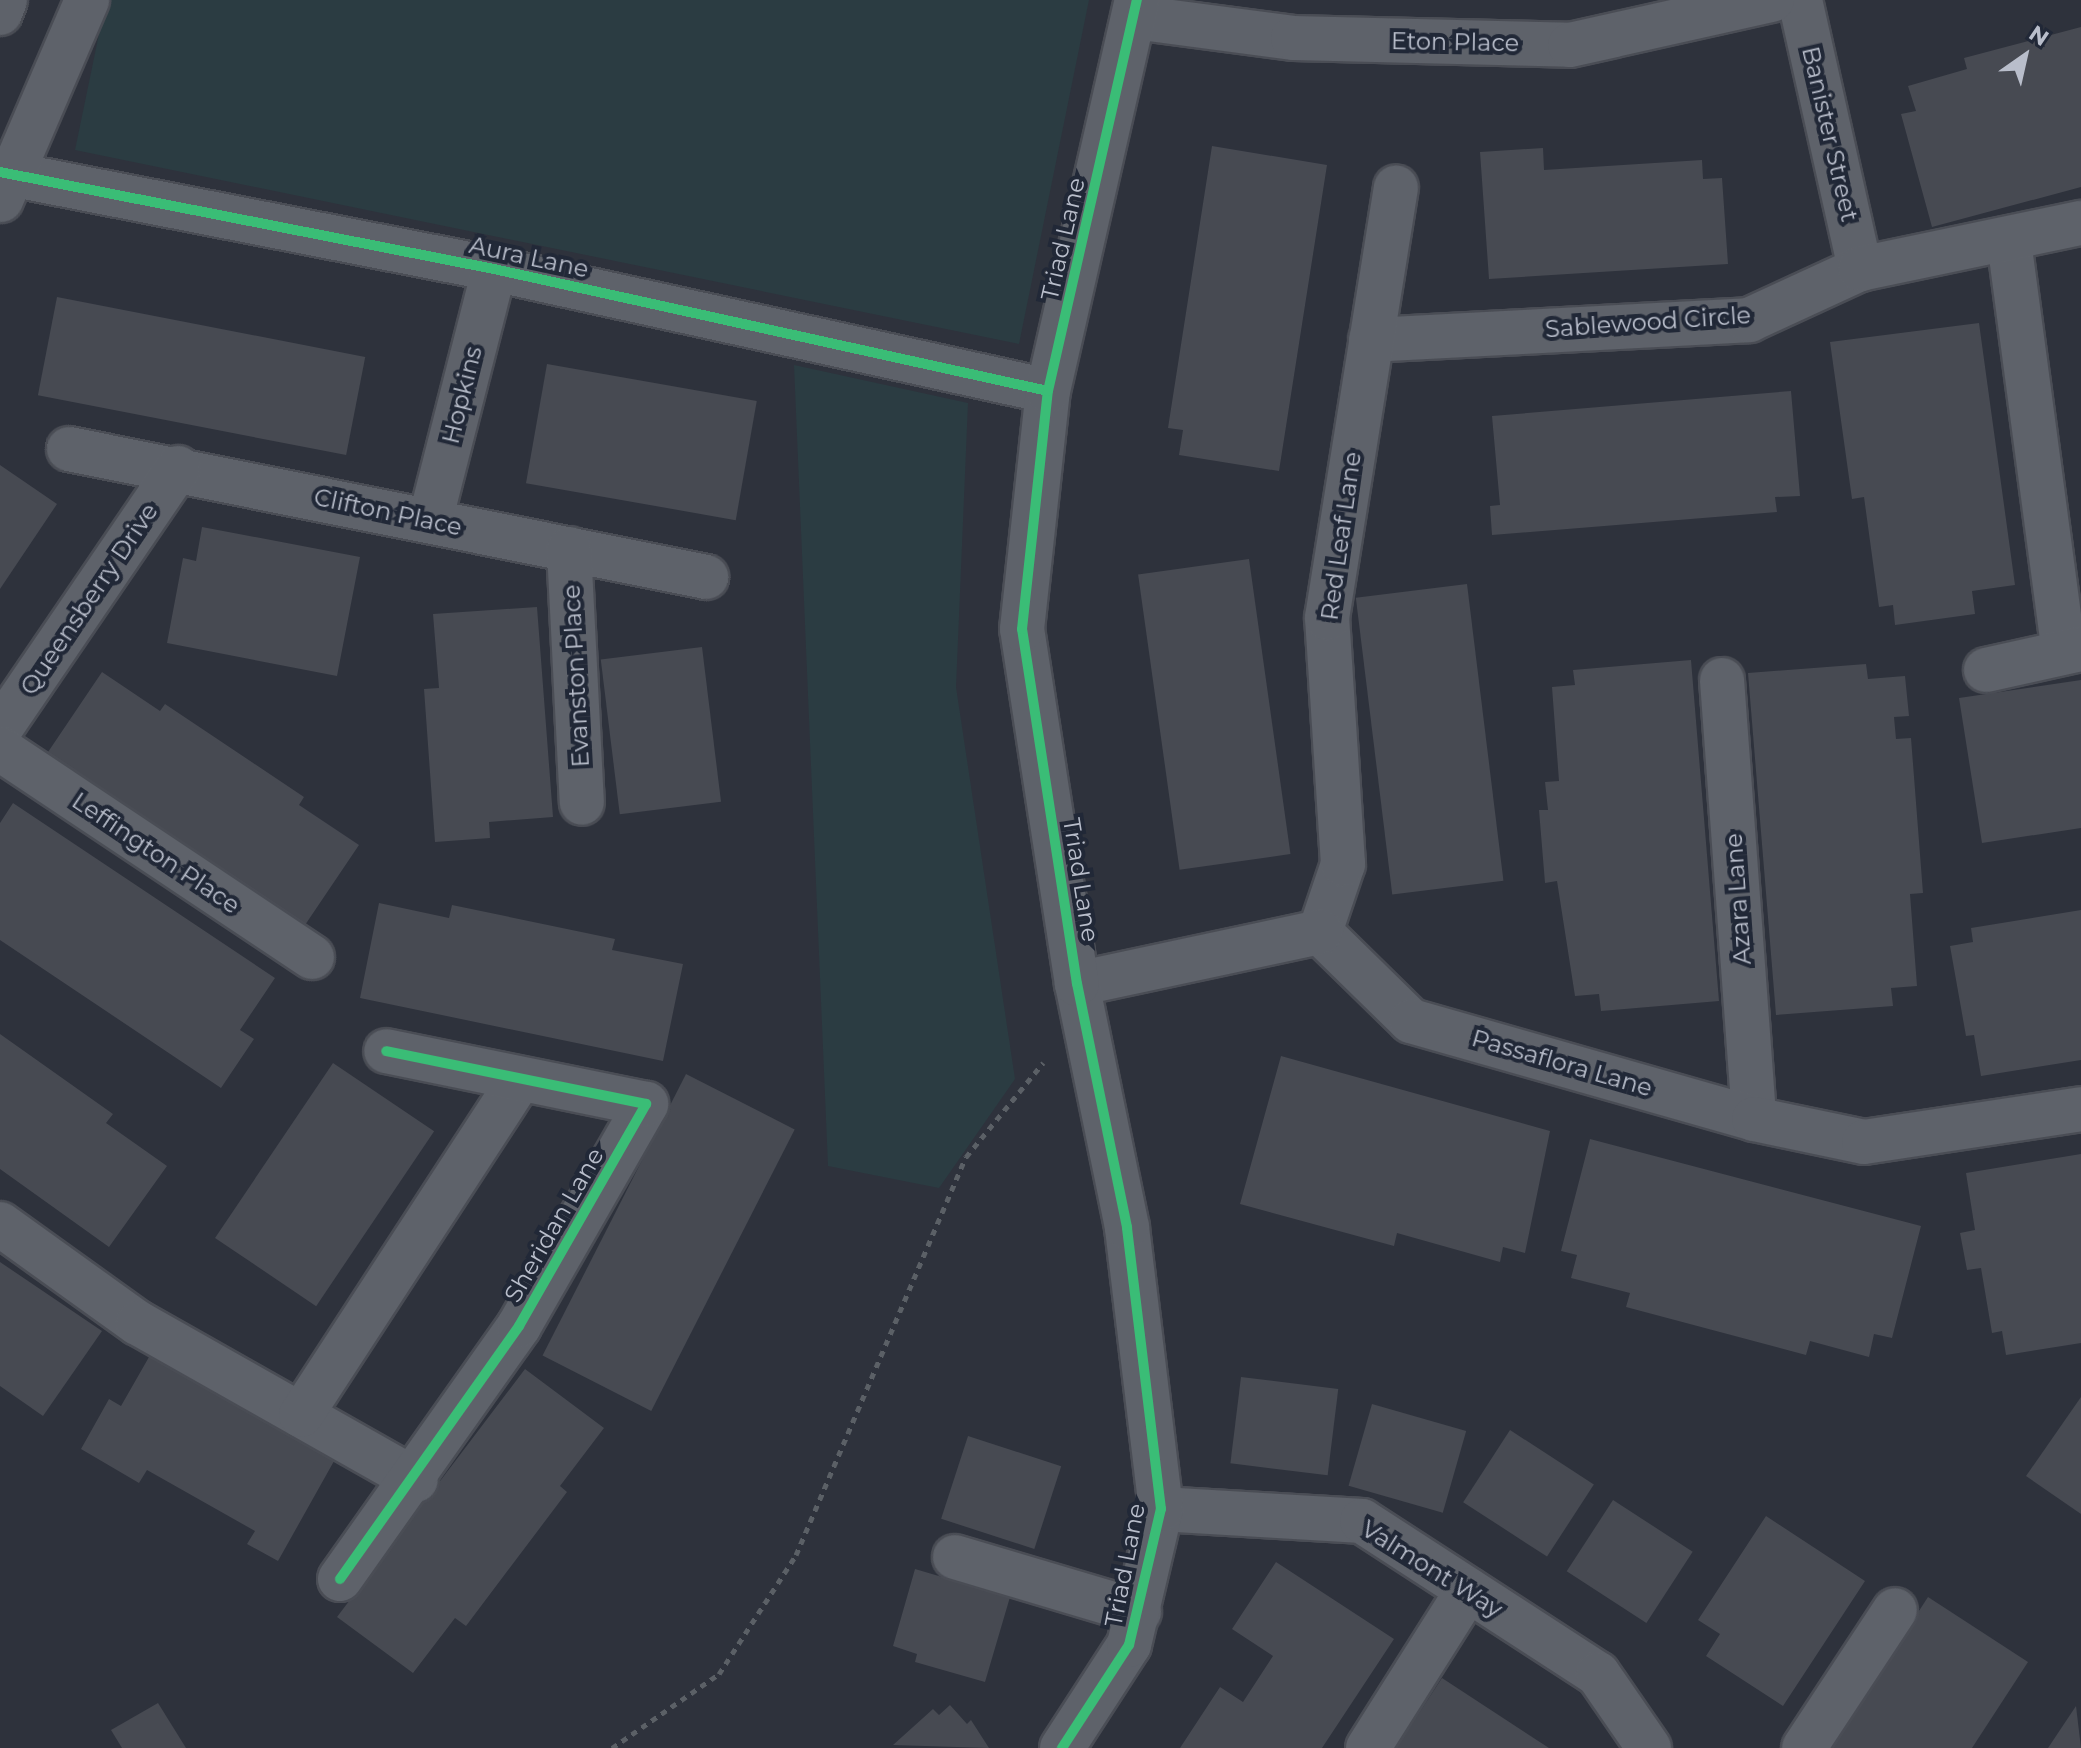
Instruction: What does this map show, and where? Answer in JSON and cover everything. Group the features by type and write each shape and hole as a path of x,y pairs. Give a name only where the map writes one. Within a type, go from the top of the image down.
{"street":[{"path":"0,13 5,0"},
{"path":"5,183 87,0"},
{"name":"Eton Place","path":"1135,9 1293,38 1570,45 1772,0"},
{"name":"Banister Street","path":"1800,0 1860,269"},
{"name":"Triad Lane","path":"1062,1748 1129,1645 1161,1509 1127,1227 1081,998 1022,629 1048,391 1135,9"},
{"name":"Aura Lane","path":"5,183 494,269 1048,391"},
{"name":"Red Leaf Lane","path":"1320,932 1343,864 1327,618 1396,187"},
{"name":"Sablewood Circle","path":"1371,340 1749,320 1860,269 2009,241 2081,223"},
{"path":"1986,670 2072,650 2009,241"},
{"name":"Hopkins","path":"430,521 494,269"},
{"name":"Clifton Place","path":"69,449 178,468 706,577"},
{"name":"Queensberry Drive","path":"0,729 178,468"},
{"name":"Evanston Place","path":"569,549 582,803"},
{"name":"Azara Lane","path":"1722,680 1754,1119"},
{"name":"Leffington Place","path":"0,749 312,957"},
{"path":"1081,998 1320,932"},
{"name":"Passaflora Lane","path":"1320,932 1411,1021 1754,1119 1864,1142 2081,1109"},
{"name":"Sheridan Lane","path":"340,1579 416,1480 519,1326 646,1104 386,1051"},
{"path":"301,1415 520,1079"},
{"path":"0,1224 138,1323 416,1480"},
{"name":"Valmont Way","path":"1161,1509 1362,1521 1598,1674 1649,1748"},
{"path":"955,1557 1139,1612"},
{"path":"1368,1748 1468,1590"},
{"path":"1804,1748 1895,1610"}],"path":[{"path":"612,1748 719,1674 796,1555 966,1157 1081,998"}],"shaded area":[{"path":"106,0 1089,0 1019,344 75,150"},
{"path":"794,365 968,403 956,687 1015,1079 939,1188 828,1166"}],"building":[{"path":"2081,27 2081,187 1932,227 1901,114 1916,111 1908,86 1967,69 1964,58"},
{"path":"1212,146 1327,165 1279,471 1179,455 1183,430 1168,428"},
{"path":"1543,148 1544,170 1702,160 1703,179 1722,178 1728,264 1489,279 1480,152"},
{"path":"57,297 365,357 346,455 38,395"},
{"path":"1979,323 2015,585 1972,591 1975,614 1895,625 1893,605 1879,607 1864,497 1852,499 1830,342"},
{"path":"547,364 757,401 736,520 526,483"},
{"path":"1791,391 1800,496 1775,497 1777,512 1492,535 1490,506 1500,505 1492,416"},
{"path":"0,465 57,504 0,589"},
{"path":"202,527 360,557 337,676 167,643 183,558 196,561"},
{"path":"1249,559 1290,854 1180,870 1138,575"},
{"path":"1467,584 1503,881 1392,894 1356,598"},
{"path":"537,607 553,817 489,822 490,838 435,842 424,689 439,688 433,614"},
{"path":"702,647 721,802 620,814 601,659"},
{"path":"1691,660 1719,1001 1601,1011 1599,994 1575,996 1557,881 1545,883 1539,810 1548,810 1545,782 1559,781 1552,687 1575,685 1573,670"},
{"path":"1866,664 1868,679 1905,676 1909,716 1894,717 1896,739 1911,738 1923,893 1910,894 1917,986 1891,988 1893,1006 1776,1015 1748,673"},
{"path":"102,672 160,711 165,704 304,797 299,805 359,845 303,928 46,755"},
{"path":"2081,680 2081,828 1982,843 1959,698"},
{"path":"13,803 275,978 240,1030 254,1039 221,1088 0,940 0,823"},
{"path":"379,903 449,918 452,905 615,939 612,950 683,964 663,1061 360,998"},
{"path":"2081,910 2081,1060 1981,1076 1974,1035 1966,1036 1950,946 1973,942 1971,928"},
{"path":"0,1034 113,1114 106,1123 167,1166 109,1247 0,1169"},
{"path":"1281,1056 1550,1131 1525,1253 1503,1247 1500,1262 1397,1233 1394,1246 1240,1204"},
{"path":"333,1063 434,1131 316,1306 215,1238"},
{"path":"686,1074 795,1129 651,1411 543,1356"},
{"path":"1590,1139 1921,1226 1892,1338 1874,1334 1869,1357 1810,1341 1806,1355 1626,1307 1630,1293 1571,1278 1577,1255 1561,1251"},
{"path":"2081,1154 2081,1343 2006,1355 2002,1331 1992,1333 1981,1268 1967,1270 1960,1233 1975,1230 1966,1173"},
{"path":"0,1262 102,1331 43,1416 0,1386"},
{"path":"153,1350 338,1454 278,1561 247,1544 255,1531 147,1470 139,1483 81,1449 109,1399 121,1406"},
{"path":"525,1369 604,1428 560,1486 567,1492 466,1626 455,1618 413,1673 337,1617"},
{"path":"1241,1377 1338,1389 1328,1475 1230,1463"},
{"path":"2081,1397 2081,1514 2026,1476"},
{"path":"1372,1404 1466,1431 1443,1513 1349,1486"},
{"path":"1510,1430 1594,1484 1547,1557 1463,1502"},
{"path":"968,1436 1061,1466 1034,1549 941,1519"},
{"path":"1613,1500 1693,1552 1646,1623 1567,1571"},
{"path":"1766,1516 1865,1581 1783,1706 1706,1656 1720,1634 1698,1620"},
{"path":"1276,1562 1394,1639 1322,1748 1180,1748 1220,1687 1243,1702 1273,1656 1232,1629"},
{"path":"915,1569 1010,1597 985,1682 915,1662 917,1654 893,1646"},
{"path":"1928,1597 2028,1662 1972,1748 1830,1748"},
{"path":"1442,1678 1549,1748 1396,1748"},
{"path":"158,1703 186,1748 122,1748 111,1730"},
{"path":"950,1705 967,1724 971,1720 989,1748 893,1745 933,1709 939,1715"},
{"path":"2076,1706 2081,1748 2048,1748"}],"cycle path":[{"path":"1062,1748 1129,1645 1161,1509 1127,1227 1077,984 1022,629 1048,391 1137,0"},
{"path":"0,172 494,269 1048,391"},
{"path":"340,1579 519,1326 646,1104 386,1051"}]}
